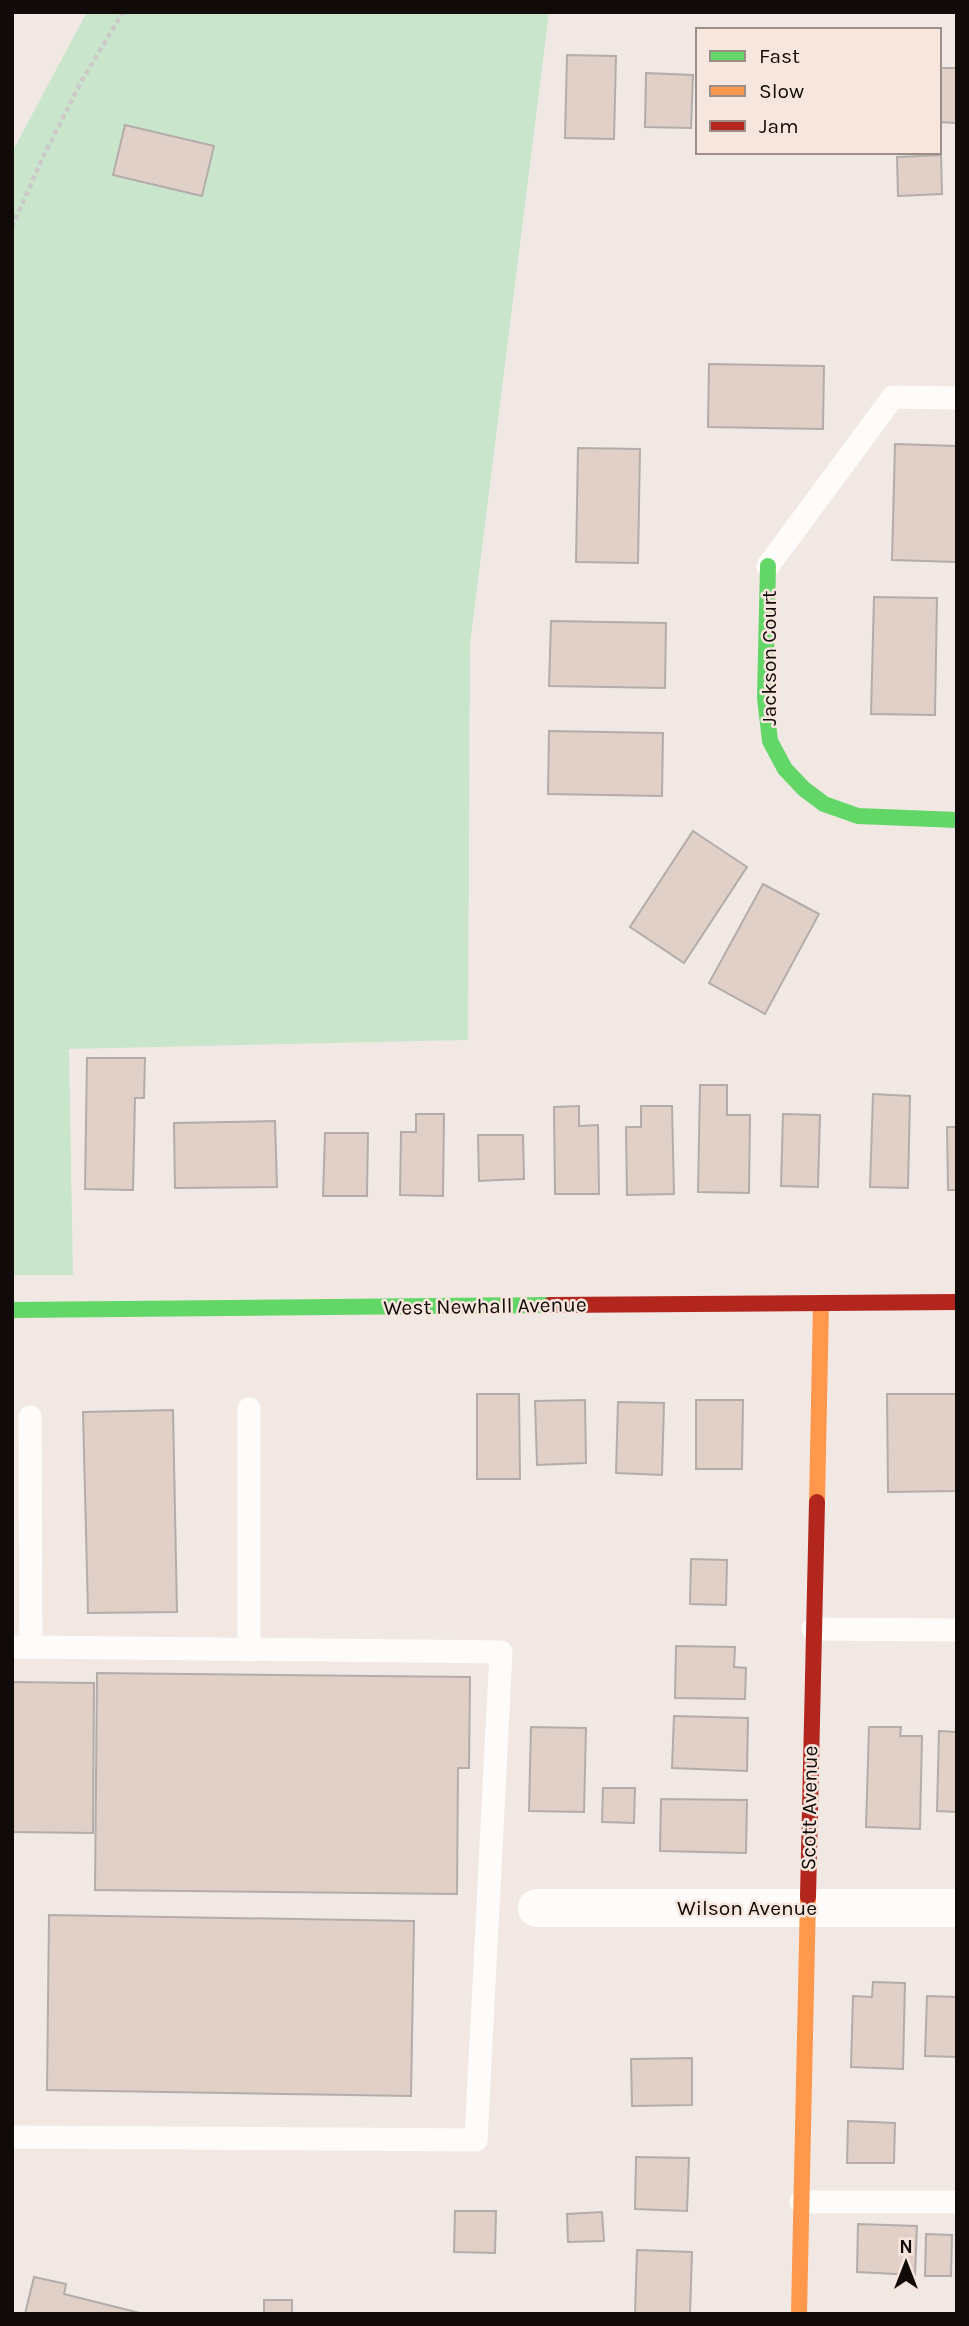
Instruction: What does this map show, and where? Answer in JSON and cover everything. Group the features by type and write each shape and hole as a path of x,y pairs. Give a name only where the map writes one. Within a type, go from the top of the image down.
{"street":[{"name":"Jackson Court","path":"768,566 765,698 770,740 785,769 804,789 824,804 858,816 957,820"},
{"name":"West Newhall Avenue","path":"12,1310 957,1302"},
{"name":"Scott Avenue","path":"799,2314 821,1303"},
{"name":"Wilson Avenue","path":"537,1908 957,1908"}],"lane":[{"path":"768,566 893,397 957,398"},
{"path":"249,1409 249,1650"},
{"path":"12,2137 476,2140 501,1652 21,1647 30,1418"},
{"path":"813,1629 957,1630"},
{"path":"801,2202 957,2202"}],"path":[{"path":"12,227 42,159 81,82 123,12"}],"green space":[{"path":"87,12 549,12 470,644 468,1040 69,1049 73,1275 12,1275 12,152"}],"building":[{"path":"567,55 616,56 614,139 565,138"},
{"path":"941,68 957,68 957,123 941,122"},
{"path":"646,73 693,75 691,128 645,127"},
{"path":"125,125 214,146 202,196 113,175"},
{"path":"941,155 942,194 898,196 897,157"},
{"path":"709,364 824,366 823,429 708,427"},
{"path":"895,444 957,446 956,562 892,560"},
{"path":"578,448 640,449 638,563 576,562"},
{"path":"874,597 937,598 935,715 871,714"},
{"path":"551,621 666,623 665,688 549,686"},
{"path":"549,731 663,733 662,796 548,794"},
{"path":"693,831 747,867 684,963 630,927"},
{"path":"763,884 819,914 765,1014 709,983"},
{"path":"87,1058 145,1058 144,1098 135,1098 133,1190 85,1189"},
{"path":"700,1085 727,1085 727,1115 750,1115 749,1193 698,1192"},
{"path":"873,1094 910,1096 908,1188 870,1187"},
{"path":"579,1106 579,1126 598,1125 599,1194 555,1194 554,1107"},
{"path":"641,1106 672,1106 674,1194 627,1195 626,1127 641,1127"},
{"path":"416,1114 444,1114 443,1196 400,1195 401,1132 416,1132"},
{"path":"783,1114 820,1115 818,1187 781,1186"},
{"path":"275,1121 277,1187 175,1188 174,1123"},
{"path":"947,1127 957,1127 957,1190 948,1190"},
{"path":"325,1133 368,1133 367,1196 323,1196"},
{"path":"478,1135 523,1135 524,1179 479,1181"},
{"path":"477,1394 519,1394 520,1479 477,1479"},
{"path":"887,1394 957,1394 957,1491 888,1492"},
{"path":"585,1400 586,1463 537,1465 535,1401"},
{"path":"696,1400 743,1400 742,1469 696,1469"},
{"path":"618,1402 664,1403 662,1475 616,1473"},
{"path":"173,1410 177,1612 88,1613 83,1412"},
{"path":"691,1559 727,1560 726,1605 690,1604"},
{"path":"676,1646 735,1647 734,1667 746,1668 745,1699 675,1698"},
{"path":"97,1673 470,1677 469,1768 458,1768 457,1894 95,1890"},
{"path":"12,1682 94,1683 93,1833 12,1832"},
{"path":"674,1716 748,1718 747,1771 672,1768"},
{"path":"531,1727 586,1728 584,1812 529,1811"},
{"path":"869,1727 901,1727 900,1736 922,1736 920,1829 866,1827"},
{"path":"939,1731 957,1732 957,1812 937,1811"},
{"path":"603,1788 635,1788 634,1823 602,1822"},
{"path":"661,1799 747,1800 746,1853 660,1851"},
{"path":"49,1915 414,1921 411,2096 47,2090"},
{"path":"873,1982 905,1983 903,2069 851,2067 853,1996 872,1997"},
{"path":"927,1996 957,1997 957,2057 925,2056"},
{"path":"692,2058 692,2105 632,2106 631,2059"},
{"path":"848,2121 895,2123 894,2163 847,2163"},
{"path":"636,2157 689,2158 687,2211 635,2209"},
{"path":"455,2211 496,2211 495,2253 454,2252"},
{"path":"602,2212 604,2241 568,2242 567,2214"},
{"path":"858,2224 917,2226 915,2275 857,2272"},
{"path":"926,2234 952,2235 951,2276 925,2276"},
{"path":"637,2250 692,2252 690,2314 635,2314"},
{"path":"34,2277 66,2284 64,2294 144,2314 25,2314"},
{"path":"264,2300 292,2300 292,2314 264,2314"}],"traffic: fast":[{"path":"768,566 765,698 770,741 785,769 804,789 824,804 858,816 957,820"},
{"path":"12,1310 550,1305"}],"traffic: slow":[{"path":"817,1502 821,1303"},
{"path":"799,2314 808,1897"}],"traffic: jam":[{"path":"550,1305 957,1302"},
{"path":"808,1897 817,1502"}]}
